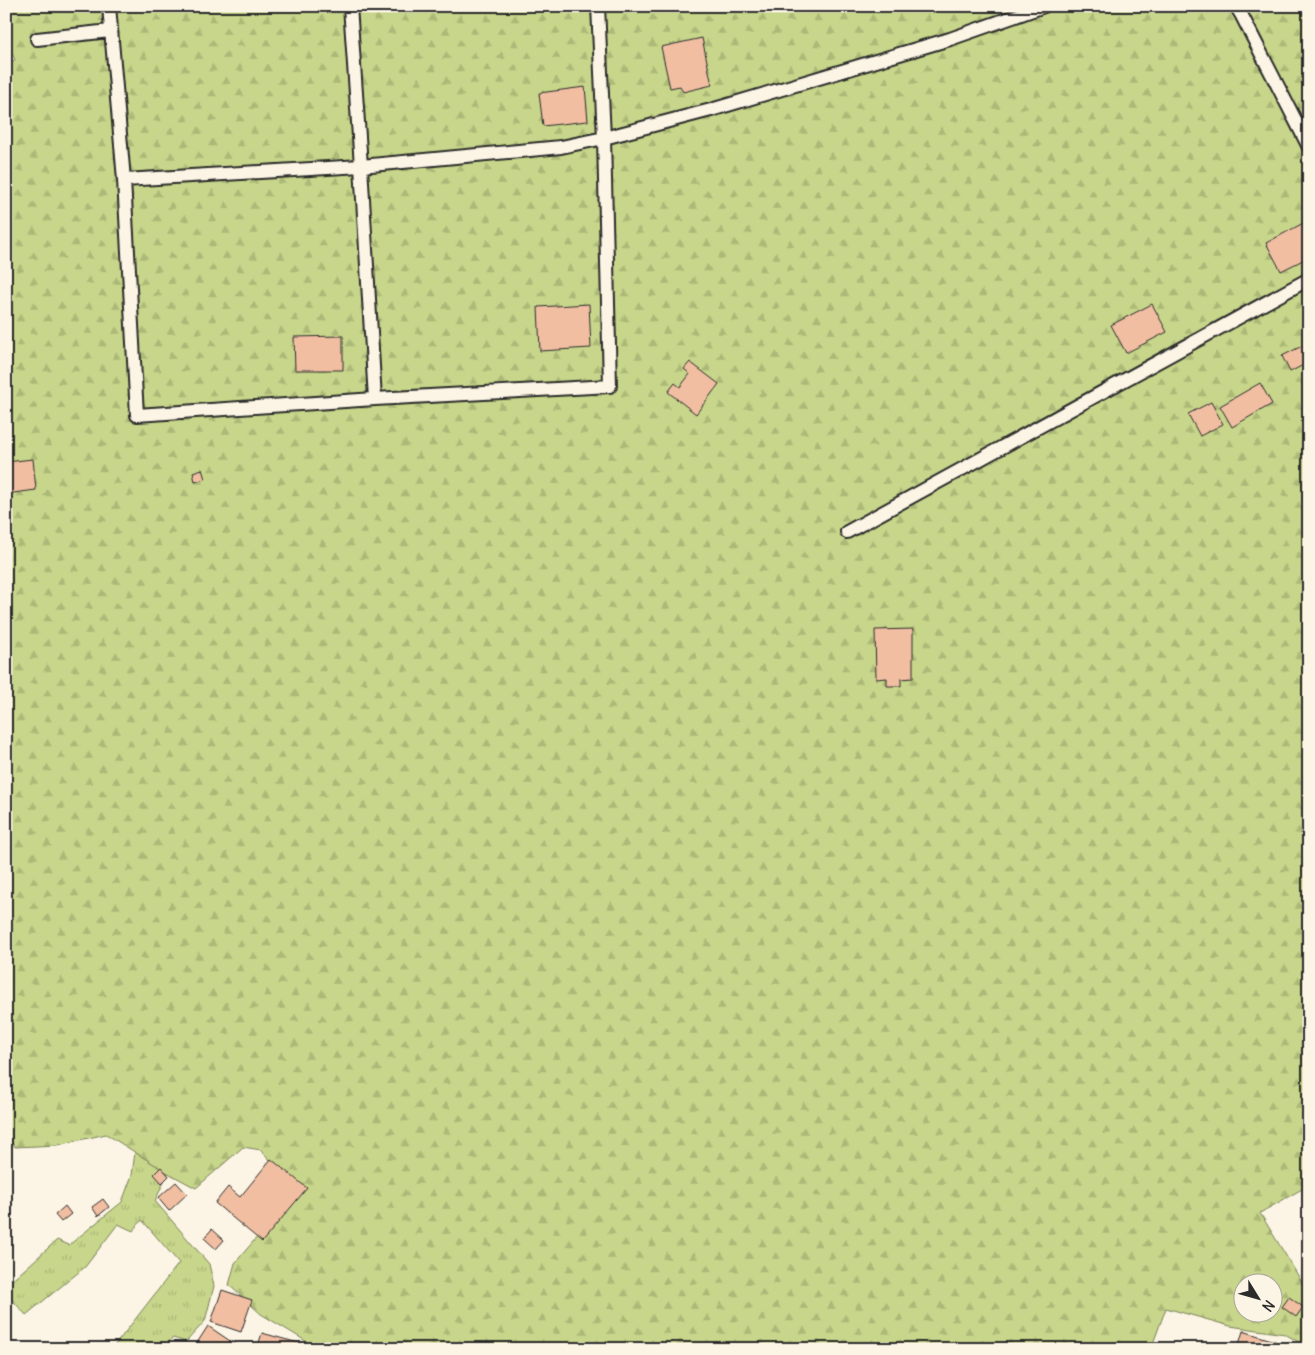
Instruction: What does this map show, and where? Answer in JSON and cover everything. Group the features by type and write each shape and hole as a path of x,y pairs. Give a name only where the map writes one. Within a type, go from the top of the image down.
{"lane":[{"path":"109,6 124,180 138,415 610,386 604,138 598,6"},
{"path":"350,6 375,399"},
{"path":"124,180 361,166 561,147 604,138 711,110 950,39 1044,6"},
{"path":"1236,6 1309,147"},
{"path":"37,39 110,31"},
{"path":"847,532 1309,279"}],"green space":[{"path":"6,6 1309,6 1309,1185 1260,1213 1302,1282 1309,1301 1309,1348 1285,1334 1230,1326 1166,1308 1151,1349 319,1349 261,1314 229,1285 235,1263 297,1190 261,1150 243,1147 196,1188 168,1173 106,1134 58,1145 15,1147 6,1135 6,64 15,60 6,39"},
{"path":"135,1152 168,1173 155,1201 209,1264 214,1286 205,1321 186,1342 173,1338 160,1349 112,1349 179,1263 142,1220 133,1231 118,1224 85,1267 26,1315 6,1293 6,1286 57,1240 69,1245 122,1202 132,1175"}],"building":[{"path":"702,38 712,85 683,92 680,86 670,88 661,47"},
{"path":"585,87 588,121 543,126 539,93"},
{"path":"1309,220 1309,257 1281,271 1266,243"},
{"path":"589,304 591,348 540,351 538,307"},
{"path":"1152,304 1167,332 1126,353 1111,325"},
{"path":"343,336 343,370 295,370 294,337"},
{"path":"1306,344 1309,349 1309,362 1290,372 1282,356"},
{"path":"690,362 719,384 696,414 668,392 675,383 680,387 690,374 684,369"},
{"path":"1260,383 1272,404 1232,427 1220,406"},
{"path":"1211,402 1223,424 1200,436 1188,414"},
{"path":"33,459 36,490 6,494 6,462"},
{"path":"202,469 205,479 195,482 193,472"},
{"path":"913,629 913,678 901,679 901,686 887,686 887,678 876,679 875,630"},
{"path":"271,1159 307,1188 262,1242 215,1203 228,1187 240,1197"},
{"path":"161,1167 169,1176 162,1183 154,1174"},
{"path":"176,1182 187,1194 169,1211 158,1198"},
{"path":"103,1199 109,1207 98,1216 92,1207"},
{"path":"65,1206 71,1214 61,1222 55,1215"},
{"path":"212,1229 224,1240 216,1249 204,1238"},
{"path":"222,1290 252,1300 241,1332 211,1322"},
{"path":"1289,1297 1303,1307 1296,1317 1282,1307"},
{"path":"208,1326 242,1349 193,1349"},
{"path":"1243,1331 1278,1342 1276,1349 1247,1349 1247,1347 1239,1344"},
{"path":"262,1333 320,1349 257,1349"}]}
